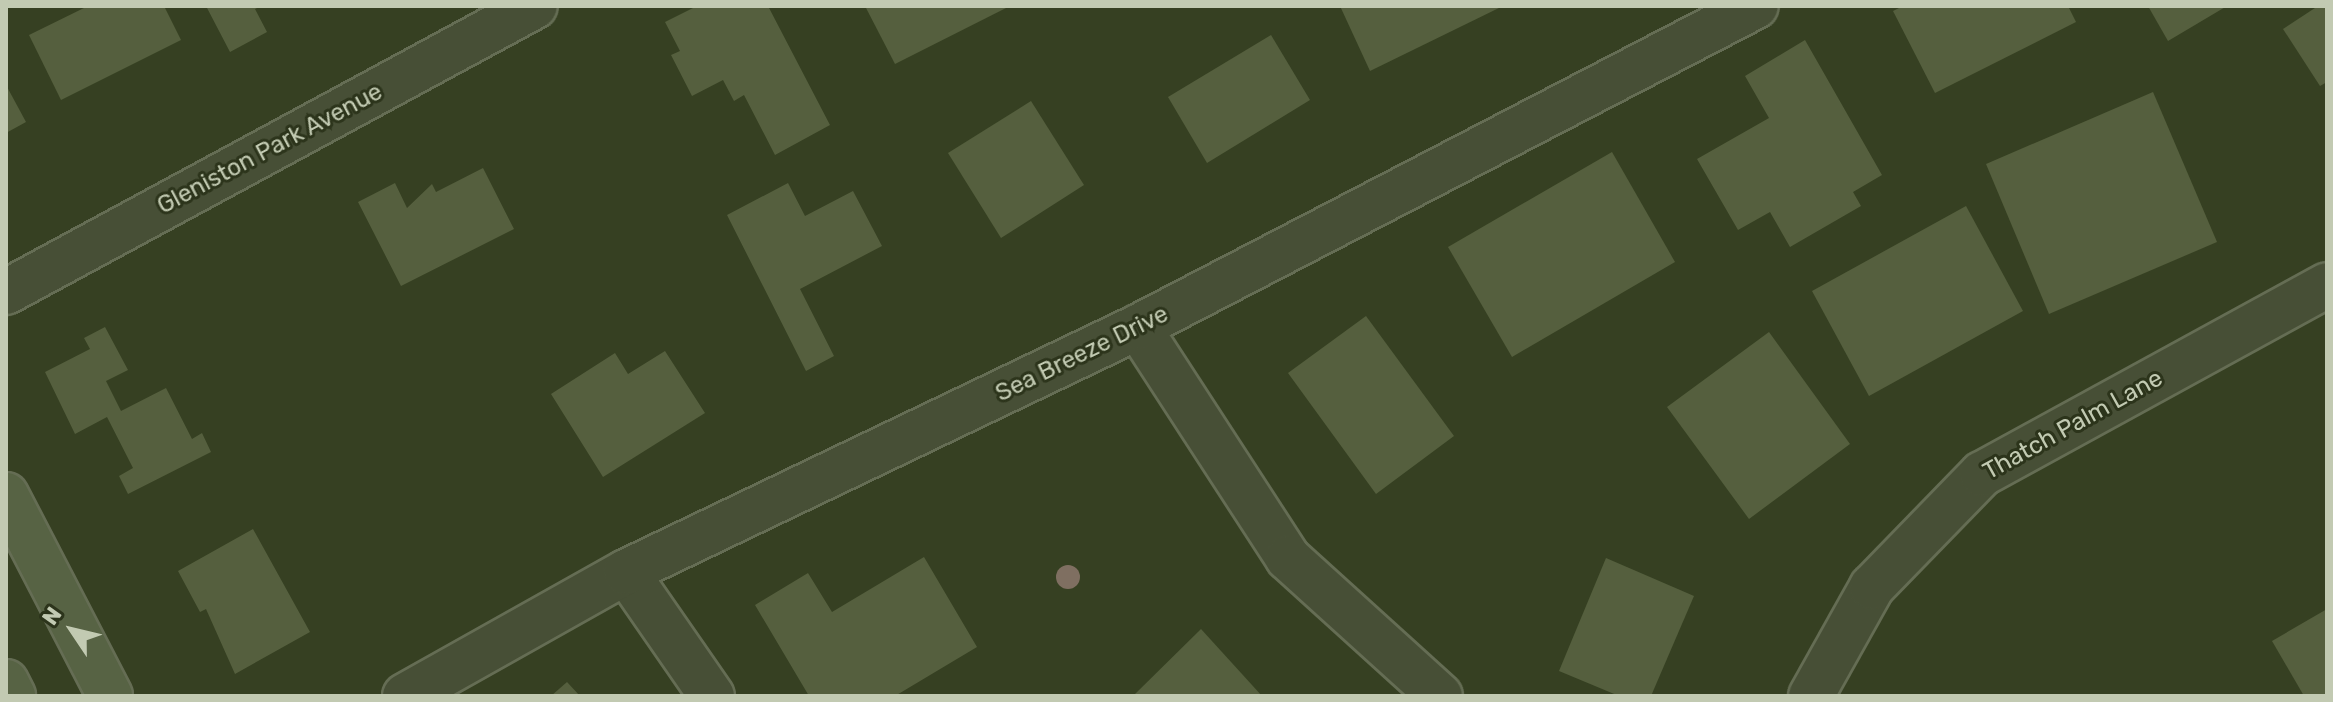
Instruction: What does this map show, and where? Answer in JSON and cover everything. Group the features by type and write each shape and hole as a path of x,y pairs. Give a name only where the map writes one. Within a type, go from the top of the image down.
{"main road":[{"path":"6,495 110,696"},
{"path":"6,682 13,696"}],"street":[{"name":"Gleniston Park Avenue","path":"6,292 535,6"},
{"name":"Sea Breeze Drive","path":"405,696 626,572 1138,327 1756,6"},
{"name":"Thatch Palm Lane","path":"1811,696 1872,587 1982,474 2327,285"},
{"path":"1138,327 1288,558 1440,696"},
{"path":"626,572 712,696"}],"building":[{"path":"88,6 164,6 181,40 61,100 29,35"},
{"path":"206,6 261,6 255,9 267,32 230,52"},
{"path":"697,6 768,6 830,125 775,155 744,95 734,101 723,80 692,96 671,55 680,51 665,22"},
{"path":"865,6 1010,6 895,64"},
{"path":"1340,6 1503,6 1370,71"},
{"path":"1903,6 2068,6 2076,22 1935,93 1893,11"},
{"path":"2148,6 2227,6 2168,41"},
{"path":"2318,6 2327,6 2327,82 2320,86 2283,29"},
{"path":"1271,35 1310,100 1207,163 1168,97"},
{"path":"1805,40 1882,175 1853,192 1861,206 1790,247 1770,212 1738,230 1697,159 1769,118 1745,76"},
{"path":"6,85 26,122 6,133"},
{"path":"2153,92 2217,242 2049,314 1986,164"},
{"path":"1031,101 1084,185 1001,238 948,153"},
{"path":"1612,152 1675,262 1512,357 1448,247"},
{"path":"483,168 514,229 401,286 358,202 395,183 407,208 432,184 436,192"},
{"path":"788,183 805,216 853,191 882,246 800,289 834,356 806,371 727,215"},
{"path":"1966,206 2023,311 1869,396 1812,291"},
{"path":"1366,316 1454,436 1376,494 1288,373"},
{"path":"105,327 128,370 106,381 121,411 166,388 192,439 202,433 211,452 128,494 119,476 133,468 107,417 75,434 45,372 90,349 84,338"},
{"path":"1769,332 1850,444 1749,519 1667,407"},
{"path":"665,351 705,413 603,477 551,394 615,353 628,374"},
{"path":"253,529 310,632 235,674 206,609 200,612 178,571"},
{"path":"924,557 977,647 895,696 809,696 755,605 808,573 832,612"},
{"path":"1606,558 1694,596 1651,696 1619,696 1559,671"},
{"path":"2327,609 2327,696 2304,696 2272,641"},
{"path":"1201,629 1262,696 1133,696"},
{"path":"567,682 580,696 551,696"}]}
